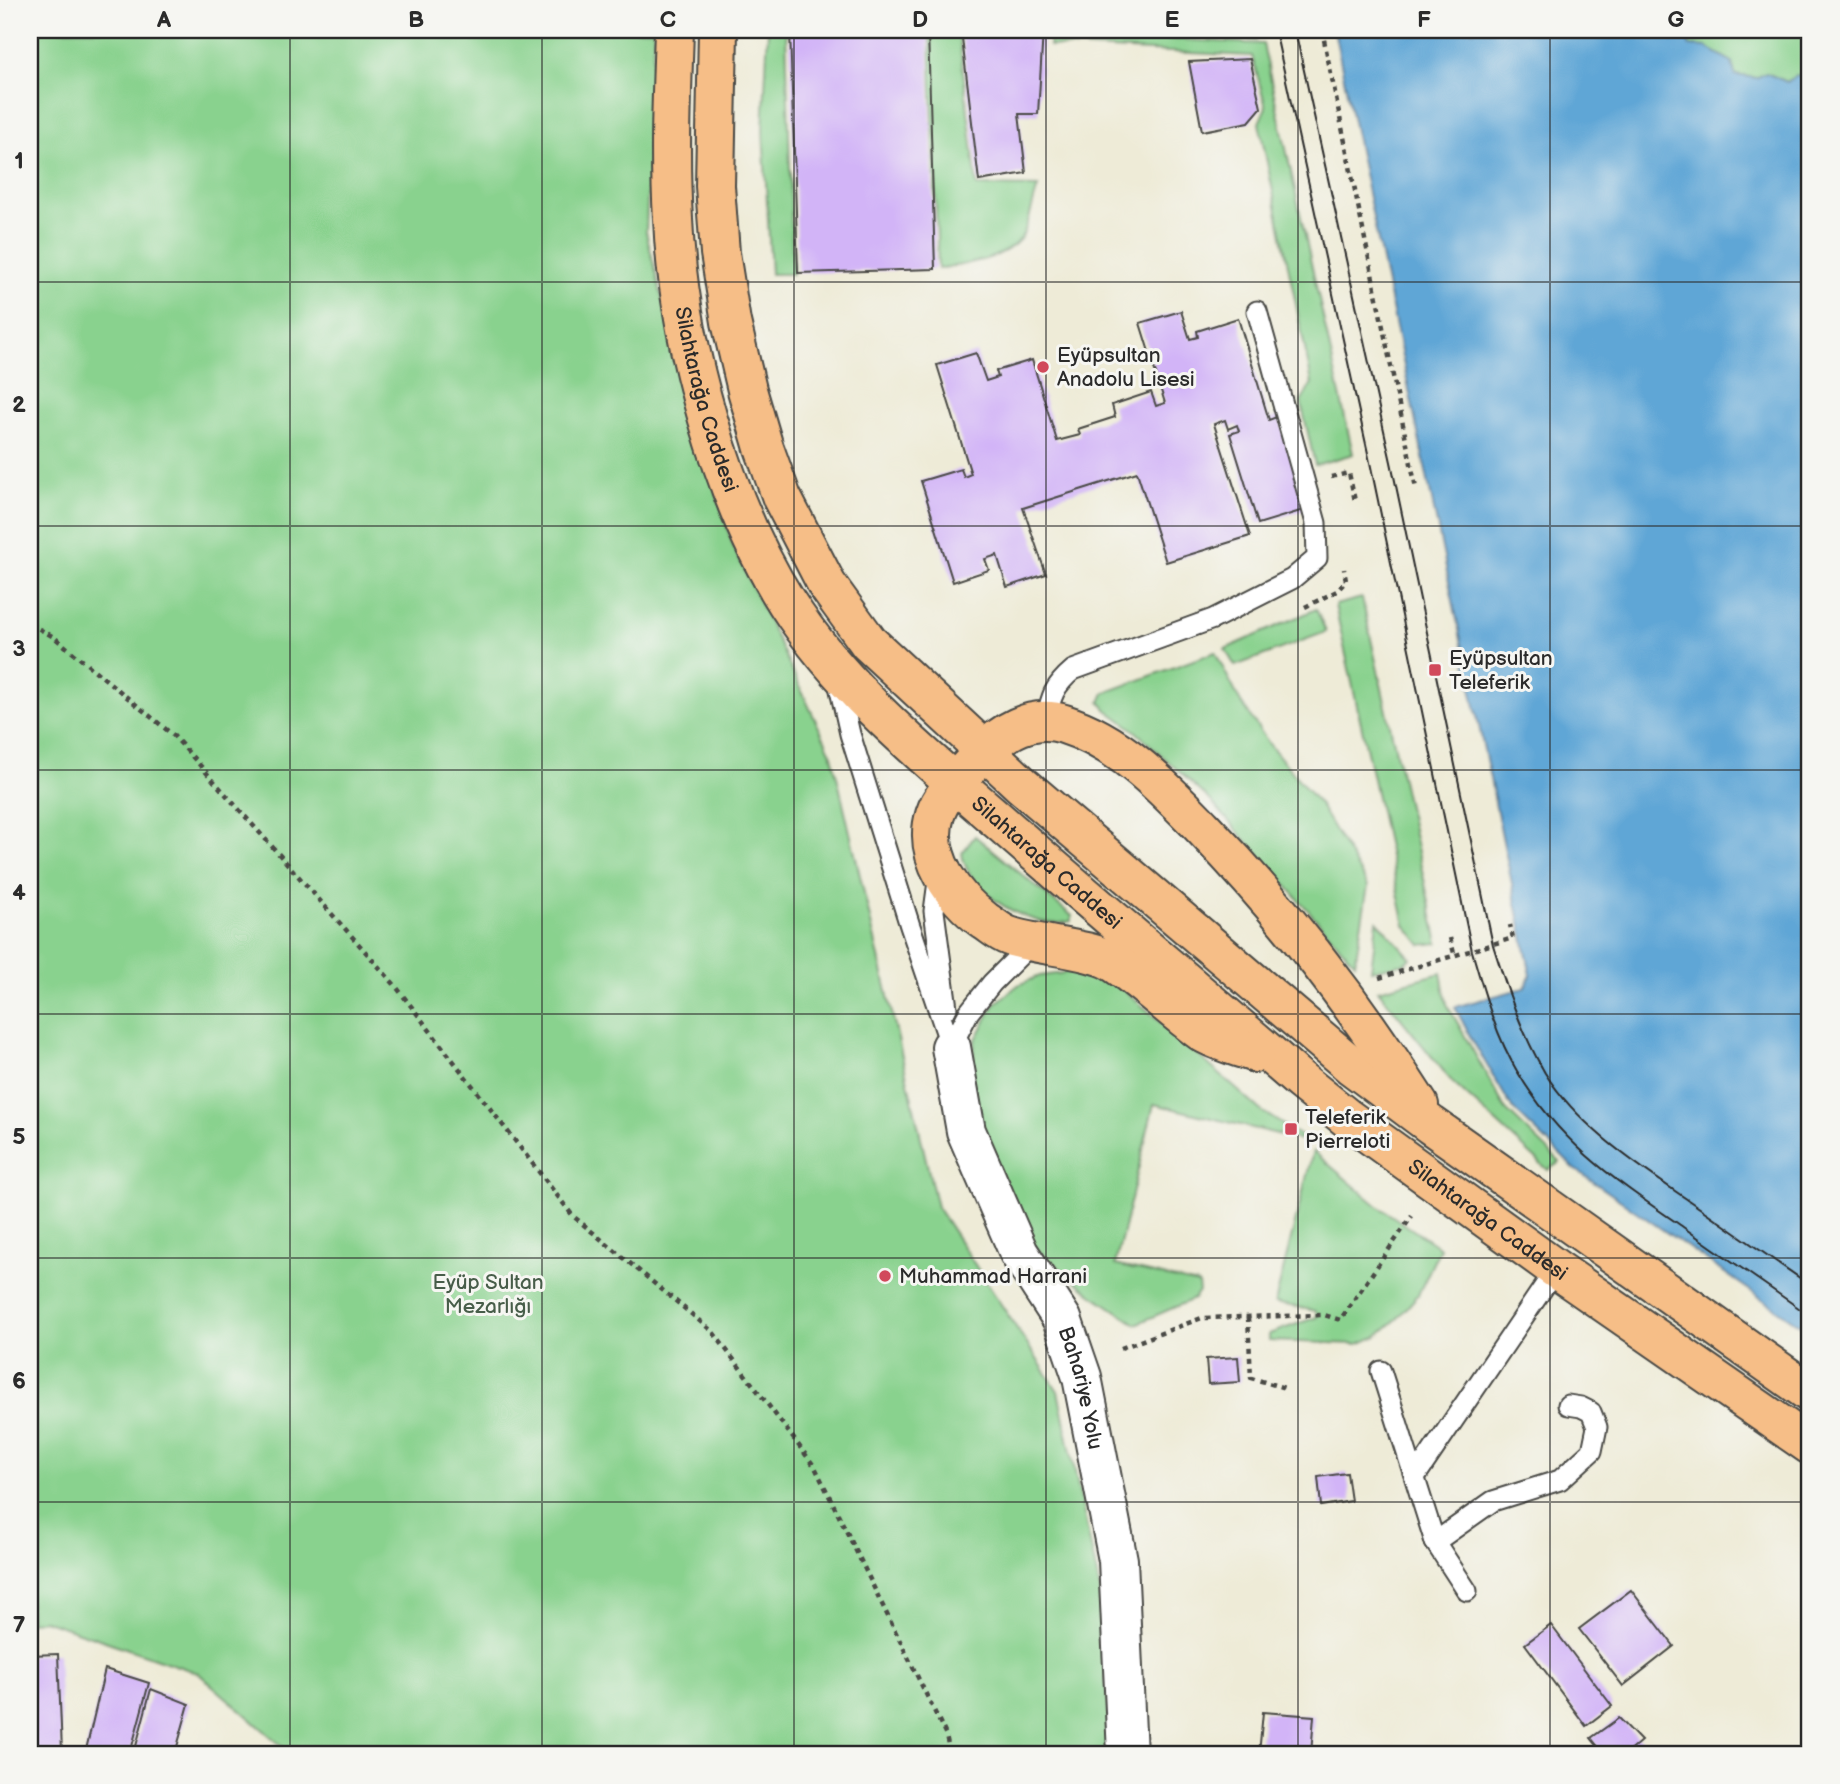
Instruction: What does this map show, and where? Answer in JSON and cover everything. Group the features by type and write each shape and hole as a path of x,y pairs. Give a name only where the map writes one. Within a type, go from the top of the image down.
{"main road":[{"name":"Silahtarağa Caddesi","path":"674,30 671,159 673,222 690,345 722,463 742,516 787,602 835,667 955,783 1276,1060 1348,1118 1556,1269 1810,1445"},
{"name":"Silahtarağa Caddesi","path":"718,30 715,186 720,253 731,322 747,390 782,498 827,585 869,643 985,750 1352,1066 1431,1125 1810,1393"},
{"path":"1276,1060 1205,1035 1111,961 1076,950 1032,943 1004,934 974,913 952,890 940,869 932,829 935,814 955,783 985,750 1010,730 1032,721 1046,720 1089,733 1147,772 1245,872 1297,932 1390,1060 1431,1125"}],"street":[{"name":"Bahariye Yolu","path":"951,1047 966,1131 1019,1253 1062,1319 1082,1377 1118,1560 1127,1754"}],"lane":[{"path":"1046,720 1052,694 1059,681 1073,670 1213,619 1292,579 1317,558 1315,523 1257,311"},
{"path":"835,667 850,734 951,1047"},
{"path":"940,869 934,911 951,1047"},
{"path":"951,1047 969,1012 992,983 1032,943"},
{"path":"1415,1477 1556,1269"},
{"path":"1381,1371 1435,1542 1467,1591"},
{"path":"1435,1542 1493,1501 1560,1480 1592,1451 1597,1427 1591,1412 1581,1406 1568,1405"}],"path":[{"path":"1322,30 1416,488"},
{"path":"1349,473 1354,501"},
{"path":"30,624 54,637 173,734 394,984 573,1216 713,1332 815,1467 946,1735 950,1754"},
{"path":"1344,995 1364,983 1513,938 1510,925"},
{"path":"1450,938 1455,957"},
{"path":"1121,1348 1202,1318 1324,1315 1340,1320 1412,1216"},
{"path":"1248,1317 1251,1378 1285,1388"}],"green space":[{"name":"Eyüp Sultan Mezarlığı","path":"30,30 654,30 646,232 684,388 733,546 832,755 937,1207 1058,1391 1101,1595 1110,1754 291,1754 198,1673 44,1620 30,1622"},
{"path":"768,30 786,30 793,274 771,274 763,130"},
{"path":"930,30 958,30 977,186 1038,187 1025,229 1020,239 1012,246 993,257 938,269"},
{"path":"1112,30 1254,30 1256,40 1239,38"},
{"path":"1681,30 1810,30 1810,79 1797,75 1787,82 1767,73 1756,78 1735,75 1732,62 1706,47 1690,46"},
{"path":"1050,33 1263,44 1353,454 1315,465 1301,402 1312,383 1259,123 1266,107 1252,56 1049,46"},
{"path":"1362,598 1438,943 1421,945 1405,925 1335,605"},
{"path":"1316,609 1326,632 1235,666 1225,649"},
{"path":"1215,652 1240,701 1269,744 1319,804 1368,886 1355,963 1210,800 1100,702 1104,693"},
{"path":"975,836 1072,916 1071,921 1039,921 1021,915 988,895 966,868 962,853"},
{"path":"1377,921 1411,958 1406,963 1371,970"},
{"path":"1072,972 1095,974 1121,987 1260,1110 1310,1142 1154,1104 1115,1265 1198,1284 1199,1292 1194,1299 1136,1324 1090,1293 1027,1241 977,1118 971,1077 975,1041 995,1004 1018,985 1040,976"},
{"path":"1441,973 1447,1004 1506,1110 1560,1162 1548,1170 1453,1083 1378,990"},
{"path":"1313,1151 1379,1207 1440,1248 1418,1295 1398,1318 1376,1337 1358,1344 1269,1341 1269,1334 1317,1317 1316,1311 1275,1303"}],"water":[{"path":"1334,30 1681,30 1690,46 1706,47 1732,62 1735,75 1756,78 1766,73 1787,82 1797,75 1810,79 1810,1332 1575,1169 1512,1108 1455,1007 1524,988 1531,975"}],"building":[{"path":"790,30 928,30 935,269 798,273"},
{"path":"961,30 1043,30 1038,114 1019,114 1026,173 979,181"},
{"path":"1250,59 1261,108 1249,122 1202,131 1189,62"},
{"path":"1181,311 1190,339 1198,337 1197,331 1238,318 1269,420 1279,416 1307,509 1258,524 1230,434 1239,431 1237,425 1228,429 1225,420 1214,424 1250,536 1166,562 1137,472 1023,508 1046,574 1007,587 997,555 985,559 989,570 953,582 921,481 961,469 964,477 971,474 937,365 976,353 986,381 998,377 996,371 1032,360 1057,441 1080,435 1078,429 1115,417 1112,405 1151,392 1156,406 1165,403 1140,323"},
{"path":"1238,1357 1240,1382 1208,1384 1206,1359"},
{"path":"1347,1473 1351,1501 1321,1506 1318,1477"},
{"path":"1631,1590 1674,1646 1623,1686 1579,1629"},
{"path":"1551,1625 1612,1706 1586,1726 1525,1644"},
{"path":"58,1654 62,1751 30,1751 30,1655"},
{"path":"105,1669 149,1683 130,1754 85,1754"},
{"path":"151,1689 189,1704 175,1754 134,1754"},
{"path":"1263,1712 1314,1716 1311,1754 1259,1754"},
{"path":"1619,1718 1641,1741 1626,1754 1604,1754 1591,1738"}],"tram line":[{"path":"1275,30 1371,467 1472,951 1502,1042 1534,1097 1570,1140 1591,1159 1634,1193 1810,1316"},
{"path":"1295,30 1391,462 1493,945 1522,1026 1545,1073 1574,1111 1591,1127 1649,1173 1810,1285"}],"place":[{"name":"Eyüpsultan Anadolu Lisesi","path":"1043,367"},
{"name":"Eyüpsultan Teleferik","path":"1435,670"},
{"name":"Teleferik Pierreloti","path":"1291,1129"},
{"name":"Muhammad Harrani","path":"885,1276"}]}
